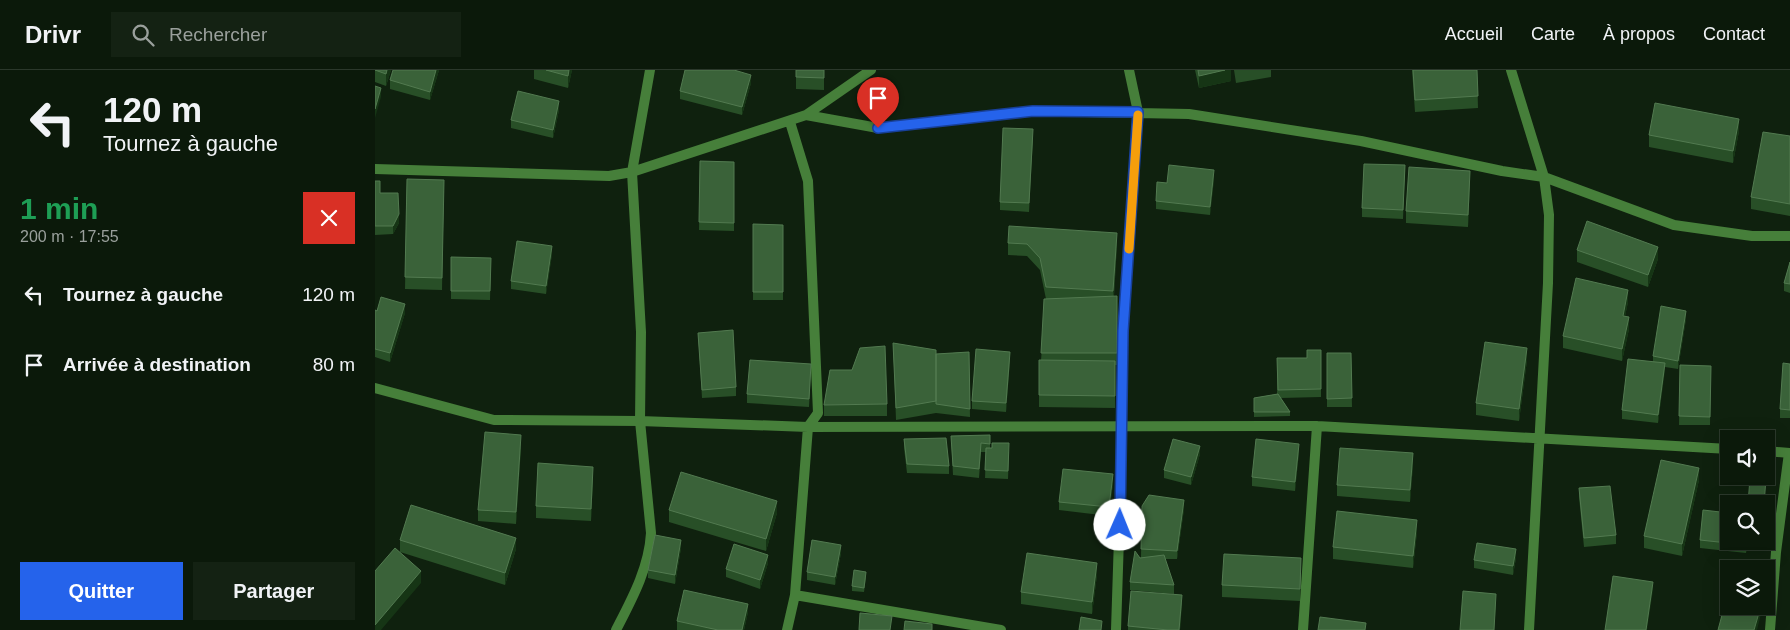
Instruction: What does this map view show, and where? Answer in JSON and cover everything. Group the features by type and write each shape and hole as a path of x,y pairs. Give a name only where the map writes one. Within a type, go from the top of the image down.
{"street":[{"path":"616,630 639,586 650,545 651,533 640,421 641,332 632,172 650,70"},
{"path":"375,169 609,176 632,172 806,115 871,70"},
{"path":"1116,630 1123,331 1138,112 1129,70"},
{"path":"1511,70 1544,177 1549,215 1548,283 1529,630"},
{"path":"806,115 878,128 1033,111 1189,114 1361,141 1502,171 1544,177 1674,225 1751,236 1790,236"},
{"path":"787,630 795,595 808,427 818,413 808,181 789,122"},
{"path":"375,388 494,420 640,421 808,427 1317,426 1720,448"},
{"path":"1303,630 1317,426"},
{"path":"1770,630 1776,552 1790,453 1775,452"},
{"path":"795,595 1001,630"}],"building":[{"path":"375,70 387,70 386,74"},
{"path":"393,70 436,70 430,92 390,80"},
{"path":"546,70 569,70 568,76"},
{"path":"685,70 734,70 751,75 742,107 680,91"},
{"path":"796,70 824,70 824,78 796,77"},
{"path":"1198,70 1225,70 1199,76"},
{"path":"1413,70 1477,70 1478,96 1415,100"},
{"path":"375,86 381,88 375,109"},
{"path":"518,91 559,101 553,130 511,120"},
{"path":"1655,103 1739,119 1733,151 1649,135"},
{"path":"1003,128 1033,129 1029,203 1000,202"},
{"path":"1763,132 1790,136 1790,204 1751,197"},
{"path":"700,161 734,162 734,223 699,222"},
{"path":"1364,164 1405,165 1403,210 1362,208"},
{"path":"1169,165 1214,170 1210,207 1156,201 1157,182 1167,183"},
{"path":"1409,167 1470,171 1468,215 1406,211"},
{"path":"407,179 444,180 442,278 405,277"},
{"path":"375,181 380,181 380,193 398,193 399,214 393,226 375,226"},
{"path":"1587,221 1658,247 1648,275 1577,250"},
{"path":"753,224 783,225 783,292 753,292"},
{"path":"1009,226 1117,233 1113,291 1046,287 1040,258 1027,244 1008,243"},
{"path":"517,241 552,246 546,286 511,281"},
{"path":"451,257 491,258 490,291 451,291"},
{"path":"1790,262 1790,284 1784,283"},
{"path":"1576,278 1628,290 1623,316 1629,317 1622,349 1563,336"},
{"path":"1117,296 1117,353 1041,353 1044,299"},
{"path":"381,297 405,304 390,353 375,349 375,310 377,311"},
{"path":"1661,306 1686,311 1678,361 1653,356"},
{"path":"733,330 736,387 702,390 698,333"},
{"path":"1485,342 1527,348 1519,409 1476,403"},
{"path":"893,343 936,350 936,401 896,408"},
{"path":"885,346 887,404 824,405 830,370 852,370 860,348"},
{"path":"976,349 1010,352 1006,403 972,401"},
{"path":"1307,350 1321,350 1321,389 1278,390 1277,358 1307,358"},
{"path":"969,352 970,409 936,404 936,354"},
{"path":"1327,353 1351,353 1352,398 1327,399"},
{"path":"1628,359 1665,363 1658,415 1622,410"},
{"path":"750,360 811,364 809,399 747,394"},
{"path":"1039,360 1115,361 1115,396 1039,395"},
{"path":"1783,363 1790,364 1790,410 1780,409"},
{"path":"1680,365 1711,366 1710,417 1679,416"},
{"path":"1278,394 1290,412 1254,412 1254,398"},
{"path":"485,432 521,435 516,512 478,510"},
{"path":"990,435 990,444 981,443 979,469 953,466 951,436"},
{"path":"946,438 949,466 907,464 904,439"},
{"path":"1173,439 1200,446 1191,477 1164,470"},
{"path":"1256,439 1299,444 1295,482 1252,477"},
{"path":"992,443 1009,443 1008,471 985,470 986,448 992,448"},
{"path":"1340,448 1413,453 1410,490 1337,485"},
{"path":"1661,460 1699,468 1682,544 1644,536"},
{"path":"538,463 593,467 591,509 536,506"},
{"path":"1063,469 1113,474 1109,507 1059,502"},
{"path":"681,472 777,501 766,539 669,510"},
{"path":"1749,485 1766,485 1765,495 1749,495"},
{"path":"1610,486 1616,535 1584,538 1579,488"},
{"path":"1149,495 1184,500 1177,551 1141,549 1142,506"},
{"path":"411,505 516,538 505,573 400,540"},
{"path":"1703,510 1720,512 1720,542 1700,540"},
{"path":"1337,511 1417,520 1413,556 1333,547"},
{"path":"655,535 681,540 675,575 648,570"},
{"path":"812,540 841,545 835,577 807,572"},
{"path":"1477,543 1516,549 1513,566 1474,560"},
{"path":"734,544 768,555 760,580 726,569"},
{"path":"395,548 421,571 375,625 375,571"},
{"path":"1135,551 1140,558 1164,555 1174,585 1130,582"},
{"path":"1027,553 1097,563 1092,602 1021,592"},
{"path":"1224,554 1301,558 1300,589 1222,585"},
{"path":"854,570 866,572 864,588 852,586"},
{"path":"1613,576 1653,582 1646,630 1605,630"},
{"path":"684,590 748,604 742,630 718,630 677,621"},
{"path":"1131,591 1182,595 1179,630 1128,626"},
{"path":"1463,591 1496,594 1494,630 1460,630"},
{"path":"860,613 892,616 890,630 859,630"},
{"path":"1722,615 1758,615 1754,630 1718,630"},
{"path":"1081,617 1102,621 1101,630 1079,630"},
{"path":"1320,617 1366,623 1365,630 1318,630"},
{"path":"905,621 932,624 932,630 904,630"}],"slow traffic":[{"path":"1129,249 1138,115"}],"route":[{"path":"878,128 1033,111 1138,112 1123,331 1120,426 1120,525"}]}
